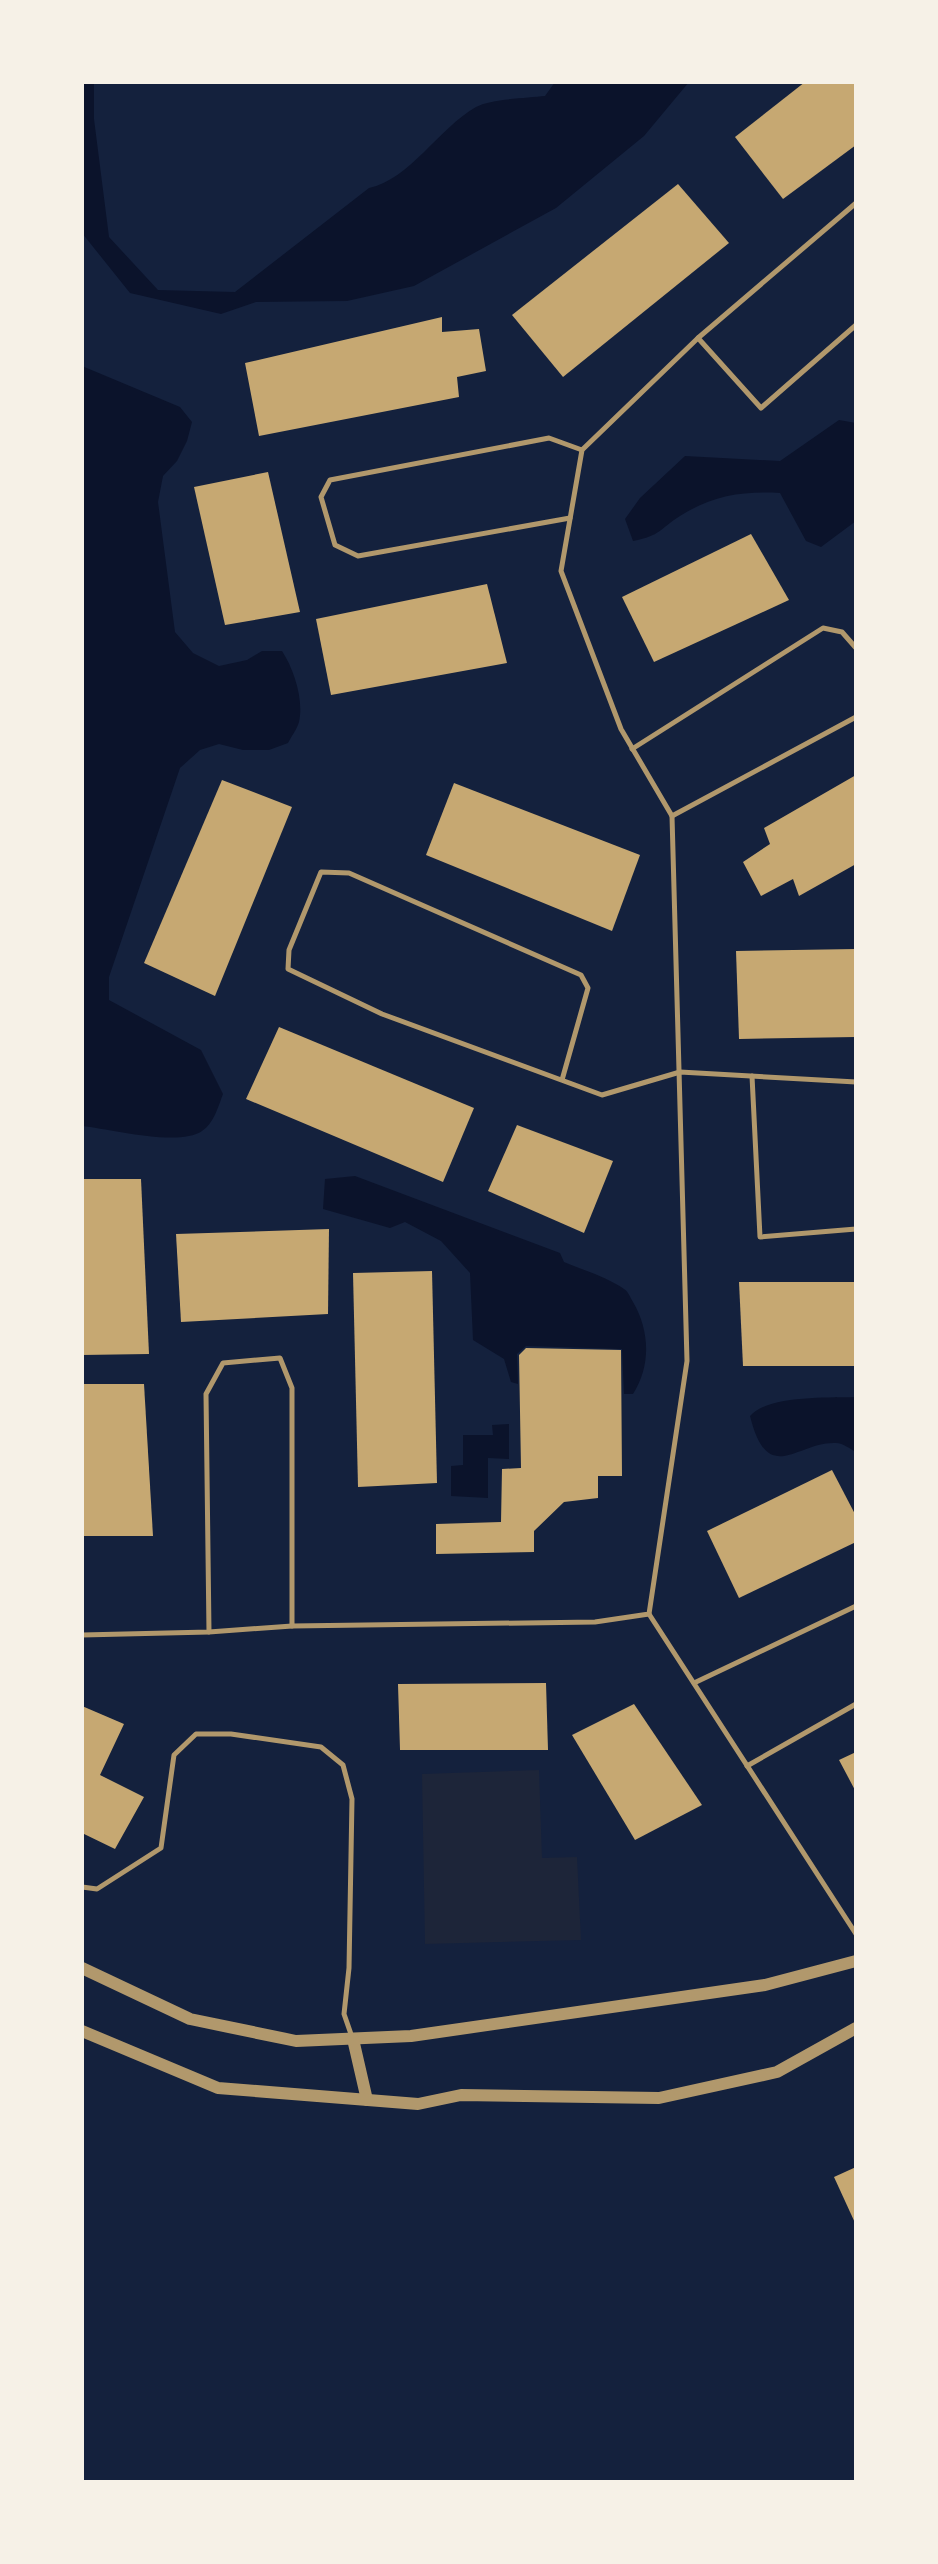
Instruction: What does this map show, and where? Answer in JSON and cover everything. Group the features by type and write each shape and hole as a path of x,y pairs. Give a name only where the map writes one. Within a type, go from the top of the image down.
{"street":[{"path":"82,1968 190,2019 296,2041 411,2036 765,1985 856,1961"},
{"path":"82,2031 218,2088 418,2104 461,2095 659,2098 777,2072 856,2028"},
{"path":"353,2039 367,2100"}],"lane":[{"path":"856,203 698,338 582,450 561,571 621,729 672,816 687,1361 649,1614 856,1934"},
{"path":"698,338 761,408 856,325"},
{"path":"570,518 358,556 335,545 321,497 330,480 549,438 582,450"},
{"path":"632,749 823,628 842,632 856,648"},
{"path":"672,816 856,717"},
{"path":"562,1080 588,988 581,975 349,873 321,872 289,950 288,970 382,1014 602,1095 680,1073 856,1082"},
{"path":"752,1076 760,1237 856,1229"},
{"path":"209,1632 206,1394 223,1363 280,1358 292,1388 292,1626"},
{"path":"694,1683 856,1606"},
{"path":"82,1635 209,1632 292,1626 595,1622 649,1614"},
{"path":"747,1766 856,1704"},
{"path":"82,1887 97,1889 161,1848 174,1755 196,1734 230,1734 321,1747 343,1765 352,1800 349,1968 344,2014 353,2039"}],"shaded area":[{"path":"82,82 94,82 94,119 109,237 158,290 235,292 369,188 397,175 462,116 482,104 545,96 555,82 689,82 644,136 556,208 414,286 347,301 256,302 221,314 130,293 82,233"},
{"path":"82,366 180,407 192,422 187,441 177,461 163,476 158,502 175,632 193,653 219,666 247,660 262,651 282,651 294,676 299,695 299,722 288,743 269,750 243,750 219,744 200,750 180,768 109,977 109,1000 201,1050 223,1094 210,1124 191,1136 144,1136 82,1126"},
{"path":"839,420 856,423 856,521 821,547 806,541 780,493 741,494 716,499 692,509 655,534 633,541 625,519 640,498 685,456 780,461"},
{"path":"355,1176 560,1253 564,1262 603,1277 625,1290 639,1313 646,1348 643,1372 633,1394 624,1394 622,1349 526,1346 517,1354 518,1384 511,1382 504,1359 473,1340 470,1273 441,1241 405,1222 390,1228 323,1209 325,1179"},
{"path":"856,1397 856,1452 836,1443 775,1456 766,1450 757,1438 750,1416 770,1404 784,1401"},
{"path":"509,1424 509,1459 488,1458 488,1498 451,1496 451,1466 463,1465 463,1435 493,1435 492,1425"},
{"path":"539,1770 542,1858 577,1857 581,1940 425,1944 422,1774"}],"building":[{"path":"805,82 856,82 856,145 783,199 735,137"},
{"path":"678,184 729,243 563,377 512,315"},
{"path":"442,317 442,332 479,329 486,371 457,377 459,397 259,436 245,363"},
{"path":"268,472 300,612 225,625 194,487"},
{"path":"751,534 789,600 654,662 622,597"},
{"path":"487,584 507,663 331,695 316,619"},
{"path":"856,775 856,864 799,896 793,879 761,896 743,862 770,844 764,828"},
{"path":"222,780 292,807 215,996 144,963"},
{"path":"454,783 640,855 612,931 426,855"},
{"path":"856,949 856,1037 739,1039 736,951"},
{"path":"279,1027 474,1108 443,1182 246,1099"},
{"path":"517,1125 613,1161 584,1233 488,1191"},
{"path":"82,1179 141,1179 149,1354 82,1355"},
{"path":"329,1229 328,1314 181,1322 176,1234"},
{"path":"432,1271 437,1483 358,1487 353,1273"},
{"path":"739,1282 856,1282 856,1366 743,1366"},
{"path":"526,1348 621,1350 622,1476 598,1476 598,1498 564,1502 534,1531 534,1552 436,1554 436,1524 501,1522 502,1469 521,1468 519,1355"},
{"path":"82,1384 144,1384 153,1536 82,1536"},
{"path":"832,1470 856,1516 856,1542 739,1598 707,1531"},
{"path":"546,1683 548,1750 400,1750 398,1684"},
{"path":"634,1704 702,1805 635,1840 572,1735"},
{"path":"82,1706 124,1724 100,1775 144,1797 115,1849 82,1833"},
{"path":"856,1752 856,1792 839,1760"},
{"path":"856,2167 856,2225 834,2177"}]}
